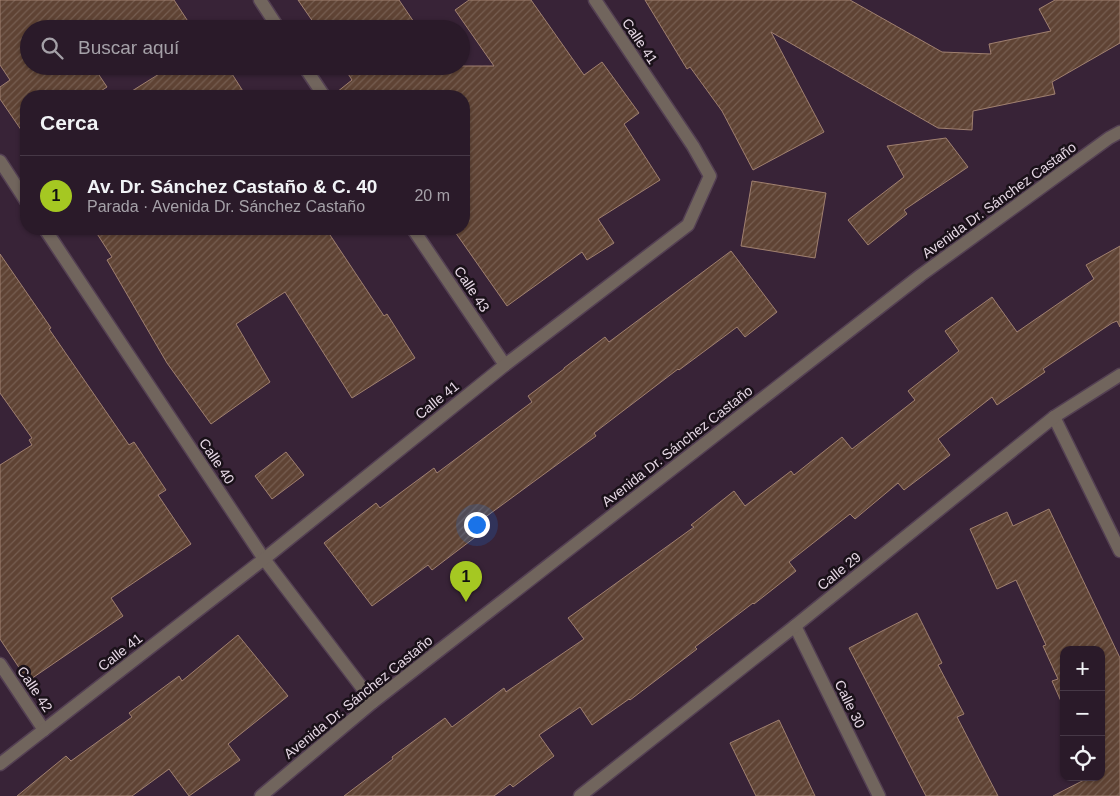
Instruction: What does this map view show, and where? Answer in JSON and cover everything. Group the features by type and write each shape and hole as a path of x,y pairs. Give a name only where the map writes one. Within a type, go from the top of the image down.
{"street":[{"path":"260,0 273,20"},
{"name":"Calle 41","path":"0,764 264,559 505,365 688,225 710,176 693,146 595,0"},
{"path":"310,75 320,90"},
{"name":"Avenida Dr. Sánchez Castaño","path":"261,796 373,702 914,281 1108,138 1120,132"},
{"path":"0,161 20,192"},
{"name":"Calle 40","path":"49,235 264,559 373,702"},
{"name":"Calle 43","path":"417,235 505,365"},
{"name":"Calle 29","path":"580,796 1054,417 1120,376"},
{"path":"1054,417 1120,550"},
{"name":"Calle 30","path":"795,626 879,796"},
{"name":"Calle 42","path":"0,664 44,730"}],"building":[{"path":"0,0 174,0 187,20 20,20 20,75 99,75 107,87 102,90 20,90 20,128 0,99 0,87 10,80 0,65"},
{"path":"298,0 399,0 413,20 312,20"},
{"path":"469,0 531,0 584,75 602,62 639,113 624,124 660,180 598,219 614,243 587,260 582,252 507,306 457,235 470,235 470,90 340,90 352,80 349,75 470,75 470,66 494,66 470,32 470,20 462,20 455,10"},
{"path":"645,0 850,0 942,52 991,54 989,44 1051,31 1039,9 1055,0 1120,0 1120,43 1052,82 1055,94 973,111 972,130 938,128 771,32 824,132 753,170 722,111 690,67 687,69"},
{"path":"157,75 233,75 242,90 134,90"},
{"path":"946,138 968,167 904,210 907,214 868,245 848,220 904,177 887,146"},
{"path":"752,181 826,193 815,258 741,246"},
{"path":"98,235 330,235 384,316 387,314 415,358 352,398 285,292 236,324 270,382 211,424 167,363 107,260 112,257"},
{"path":"1120,246 1120,327 1117,321 1112,323 1043,369 1045,372 997,405 992,397 938,439 950,455 904,490 898,483 855,519 850,514 789,562 796,571 695,647 697,649 630,700 592,725 580,707 539,735 554,756 513,787 510,784 494,796 344,796 393,759 392,757 445,718 452,727 504,688 506,692 584,639 568,618 694,527 691,525 734,491 745,506 791,471 794,475 842,437 852,449 915,400 908,391 959,351 945,331 992,297 1017,332 1094,279 1086,265"},
{"path":"731,251 777,312 745,337 737,327 678,369 594,433 596,436 476,524 482,532 432,570 428,565 372,606 324,543 376,503 380,508 434,468 437,473 532,402 528,396 605,337 609,342"},
{"path":"0,254 129,445 134,442 166,490 158,495 191,544 111,598 123,616 28,681 0,639 0,465 32,445 29,440 32,438 0,393"},
{"path":"286,452 304,475 272,499 255,476"},
{"path":"1049,509 1120,658 1120,796 1053,796 1082,781 1105,781 1105,646 1060,646 1060,699 1052,681 1058,679 1043,646 1046,645 1016,580 997,589 970,529 1007,512 1013,526"},
{"path":"917,613 942,663 938,665 964,714 957,717 998,796 926,796 849,648"},
{"path":"238,635 288,696 228,744 240,760 189,796 169,769 132,796 17,796 66,756 71,761 132,717 129,713 179,676 182,681"},
{"path":"779,720 815,796 756,796 730,743"}],"place":[{"name":"Av. Dr. Sánchez Castaño & C. 40","path":"466,602"}]}
